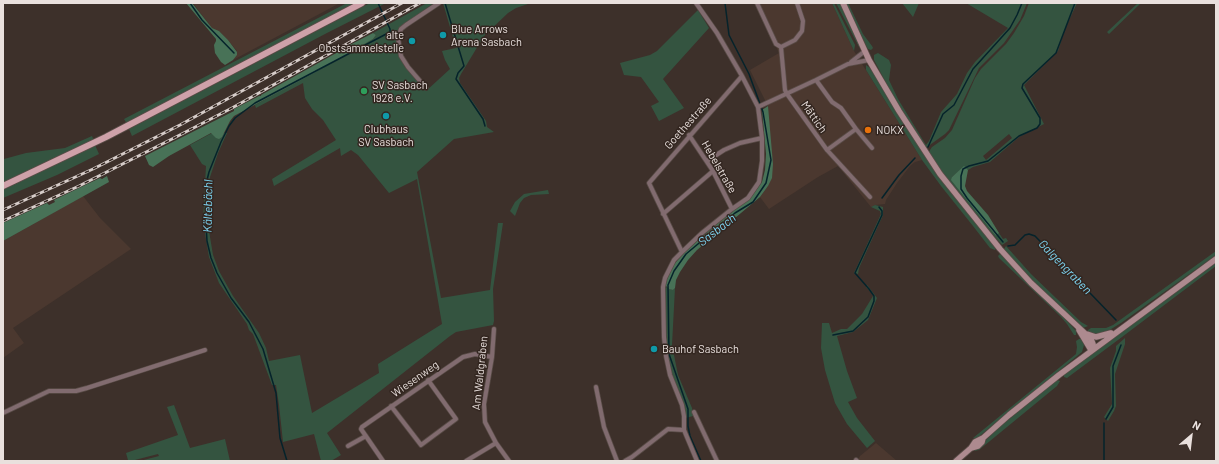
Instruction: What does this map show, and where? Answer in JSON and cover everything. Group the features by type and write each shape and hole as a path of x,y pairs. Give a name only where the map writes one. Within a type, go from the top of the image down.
{"main road":[{"path":"3,186 106,137 362,3"}],"street":[{"path":"426,88 408,67 401,56 398,38 401,30 406,25 439,3"},
{"path":"696,3 717,33 759,107 762,138 762,161 759,182 748,198 702,233 674,260 665,278 663,287 666,356 670,375 682,405 684,430 697,461"},
{"path":"757,3 776,44 781,47 795,40 802,31 803,21 797,3"},
{"path":"843,3 869,60 899,111 940,174 1000,249 1031,283 1085,333 1093,344 1091,350"},
{"name":"Mättich","path":"781,47 784,90 827,150 870,197"},
{"name":"Mättich","path":"759,107 848,64 865,51"},
{"name":"Mättich","path":"848,64 869,60"},
{"name":"Goethestraße","path":"663,214 649,183 689,135 742,76"},
{"name":"Mättich","path":"816,80 832,102 841,108 872,148"},
{"name":"Mättich","path":"827,150 856,129"},
{"name":"Hebelstraße","path":"689,135 713,171 732,209"},
{"path":"707,161 724,150 740,143 762,138"},
{"path":"682,252 663,214 713,171"},
{"path":"956,461 970,449 975,442 983,438 1009,415 1091,350 1216,259"},
{"path":"1075,325 1091,350"},
{"name":"Am Waldgraben","path":"494,329 492,357 484,406 485,422 496,443 509,461"},
{"path":"1085,333 1096,336 1109,334 1121,329"},
{"path":"3,413 49,391 76,391 205,350"},
{"name":"Wiesenweg","path":"366,436 361,429 362,427 462,357 475,354 492,357"},
{"path":"391,406 421,445 456,419 428,380"},
{"path":"596,387 604,427 617,461"},
{"path":"694,412 717,461"},
{"path":"625,461 668,429 684,430"},
{"path":"348,446 366,436 383,461"},
{"path":"466,461 496,443"}],"shaded area":[{"path":"193,3 340,3 233,60 237,55 237,51 219,31 212,28"},
{"path":"756,3 832,3 854,51 922,160 915,162 910,166 897,183 885,204 871,207 838,166 818,177 769,209 760,197 768,186 768,106 750,70 779,53"},
{"path":"83,196 100,218 131,249 13,328 24,343 3,358 3,241"},
{"path":"876,443 897,461 858,460 860,456"}],"green space":[{"path":"186,3 192,3 212,28 219,31 228,40 237,52 237,55 233,60 225,65 221,62 215,53 214,45 216,39"},
{"path":"347,3 354,4 127,124 124,119"},
{"path":"370,3 386,3 132,136 129,129"},
{"path":"427,3 434,3 399,28 396,39 400,58 405,67 417,81 415,87 417,89 422,86 426,91 450,69 442,51 456,48 443,3 531,3 516,8 508,13 484,36 459,78 460,83 486,121 487,127 494,132 454,139 417,172 441,298 490,290 498,223 503,223 493,289 494,321 493,325 456,332 450,336 327,433 341,455 331,461 321,461 314,434 283,442 276,385 272,385 253,334 219,283 209,257 203,221 206,166 202,164 190,145 212,133 222,136 224,133 227,133 210,177 208,225 213,255 219,271 233,296 259,333 266,348 269,361 300,355 312,413 379,373 378,364 442,324 417,179 389,193 358,155 351,150 341,156 340,148 274,186 272,179 336,140 323,120 312,109 305,98 303,83 256,108 255,105 373,39 376,35 373,33"},
{"path":"832,3 834,3 855,45 854,51"},
{"path":"836,3 841,3 859,43 859,47"},
{"path":"845,3 848,3 863,34 872,46 873,48 871,50 868,49"},
{"path":"902,3 919,3 913,17"},
{"path":"966,3 1027,3 1020,20 1004,43 979,68 949,130 927,147 924,146 901,111 874,60 874,55 878,53 889,60 891,65 889,80 898,99 926,145 941,112 957,94 967,73 975,62 1008,28"},
{"path":"1029,3 1077,3 1065,29 1058,51 1024,85 1044,124 1019,137 990,162 968,170 964,167 952,177 996,236 999,233 1003,239 1006,238 1008,241 1002,245 961,199 928,153 932,147 945,138 952,130 975,78 981,69 1006,44 1024,16","holes":["1009,134 1012,138 986,160 983,156"]},
{"path":"1138,3 1141,3 1109,34 1107,32"},
{"path":"698,10 709,28 663,79 684,108 659,121 651,106 659,102 641,77 624,75 620,63 650,55 657,51"},
{"path":"373,33 376,35 373,39 234,116 222,137 219,139 211,133 169,156 153,167 149,165 145,156 234,111 234,109 261,96 338,52 341,52 340,50"},
{"path":"866,65 870,68 947,187 994,245 996,248 995,250 990,248 922,160 866,70"},
{"path":"768,106 773,164 772,178 768,186 760,197 697,250 680,272 676,280 675,288 673,290 669,289 665,285 666,281 669,271 676,262 712,228 752,196 762,182 765,170 766,154 762,110"},
{"path":"92,136 94,141 3,183 4,159 26,153 65,148"},
{"path":"95,145 99,154 57,175 3,198 3,189"},
{"path":"964,166 968,170 965,186 967,191 988,215 999,233 996,236 951,180 952,177"},
{"path":"107,176 109,182 3,241 3,223 47,203 49,205 55,202 54,200"},
{"path":"548,190 549,194 531,195 524,198 520,203 515,216 510,211 515,202 524,194"},
{"path":"875,205 883,207 883,215 859,268 858,274 854,273 881,214 880,211 871,207"},
{"path":"1006,246 1031,274 1081,322 1088,326 1083,328 1081,327 1038,286 1007,253 1004,249"},
{"path":"1216,251 1216,255 1121,323 1103,334 1096,335 1088,333 1088,330 1091,328 1106,328 1113,325"},
{"path":"1000,254 1003,255 1068,322 1076,331 1076,335 1074,335 1061,317 999,258 998,256"},
{"path":"1216,261 1216,266 1067,378 1064,377 1064,375"},
{"path":"665,285 667,288 673,290 675,288 672,345 678,375 692,408 693,416 686,418 685,408 671,373 668,357 666,340"},
{"path":"867,285 877,298 868,320 853,332 837,336 847,371 857,398 848,402 857,418 875,441 867,448 847,424 835,403 825,370 821,348 822,323 829,323 832,333 841,329 847,329 862,314 873,296 866,287"},
{"path":"1125,338 1125,344 1115,374 1116,406 1108,421 1104,417 1112,404 1110,368 1116,351 1116,346"},
{"path":"1081,339 1084,345 1082,352 976,439 973,438 1076,354 1076,341"},
{"path":"1057,380 1060,381 1057,386 979,450 974,451 1002,425"},
{"path":"174,405 190,448 225,439 230,461 140,461 159,456 158,454 131,461 128,460 126,453 178,435 167,407"}],"waterway":[{"path":"190,3 202,20 234,53"},
{"name":"Kältebächl","path":"287,461 280,438 276,393 263,349 249,322 231,298 217,273 211,258 207,241 206,224 207,180 221,142 235,118 255,103 390,32 378,3"},
{"path":"445,3 464,66 458,73 456,79 483,119 485,126"},
{"name":"Sasbach","path":"701,461 690,436 688,426 688,409 669,354 668,285 674,271 686,254 735,213 753,202 766,183 771,160 763,112 749,74 729,35 725,3"},
{"path":"928,147 943,114 954,105 973,69 1010,28 1022,3"},
{"name":"Galgengraben","path":"1003,242 961,189 961,176 963,169 988,161 1019,136 1037,128 1040,124 1040,118 1022,88 1023,84 1056,53 1075,3"},
{"path":"882,198 899,175 915,158"},
{"path":"833,335 853,331 868,317 874,301 874,296 855,273 882,215 882,211 879,207"},
{"name":"Galgengraben","path":"1008,246 1015,245 1025,235 1029,234 1035,236 1116,320"},
{"name":"Galgengraben","path":"1106,419 1113,407 1113,366 1121,345"},
{"name":"Galgengraben","path":"1104,423 1104,461"}],"railway":[{"path":"3,210 93,169 180,125 402,3"},
{"path":"3,221 79,186 232,108 420,3"}],"place":[{"name":"Blue Arrows Arena Sasbach","path":"443,35"},
{"name":"alte Obstsammelstelle","path":"412,41"},
{"name":"SV Sasbach 1928 e.V.","path":"364,91"},
{"name":"Clubhaus SV Sasbach","path":"386,116"},
{"name":"NOKX","path":"868,130"},
{"name":"Bauhof Sasbach","path":"654,349"}]}
